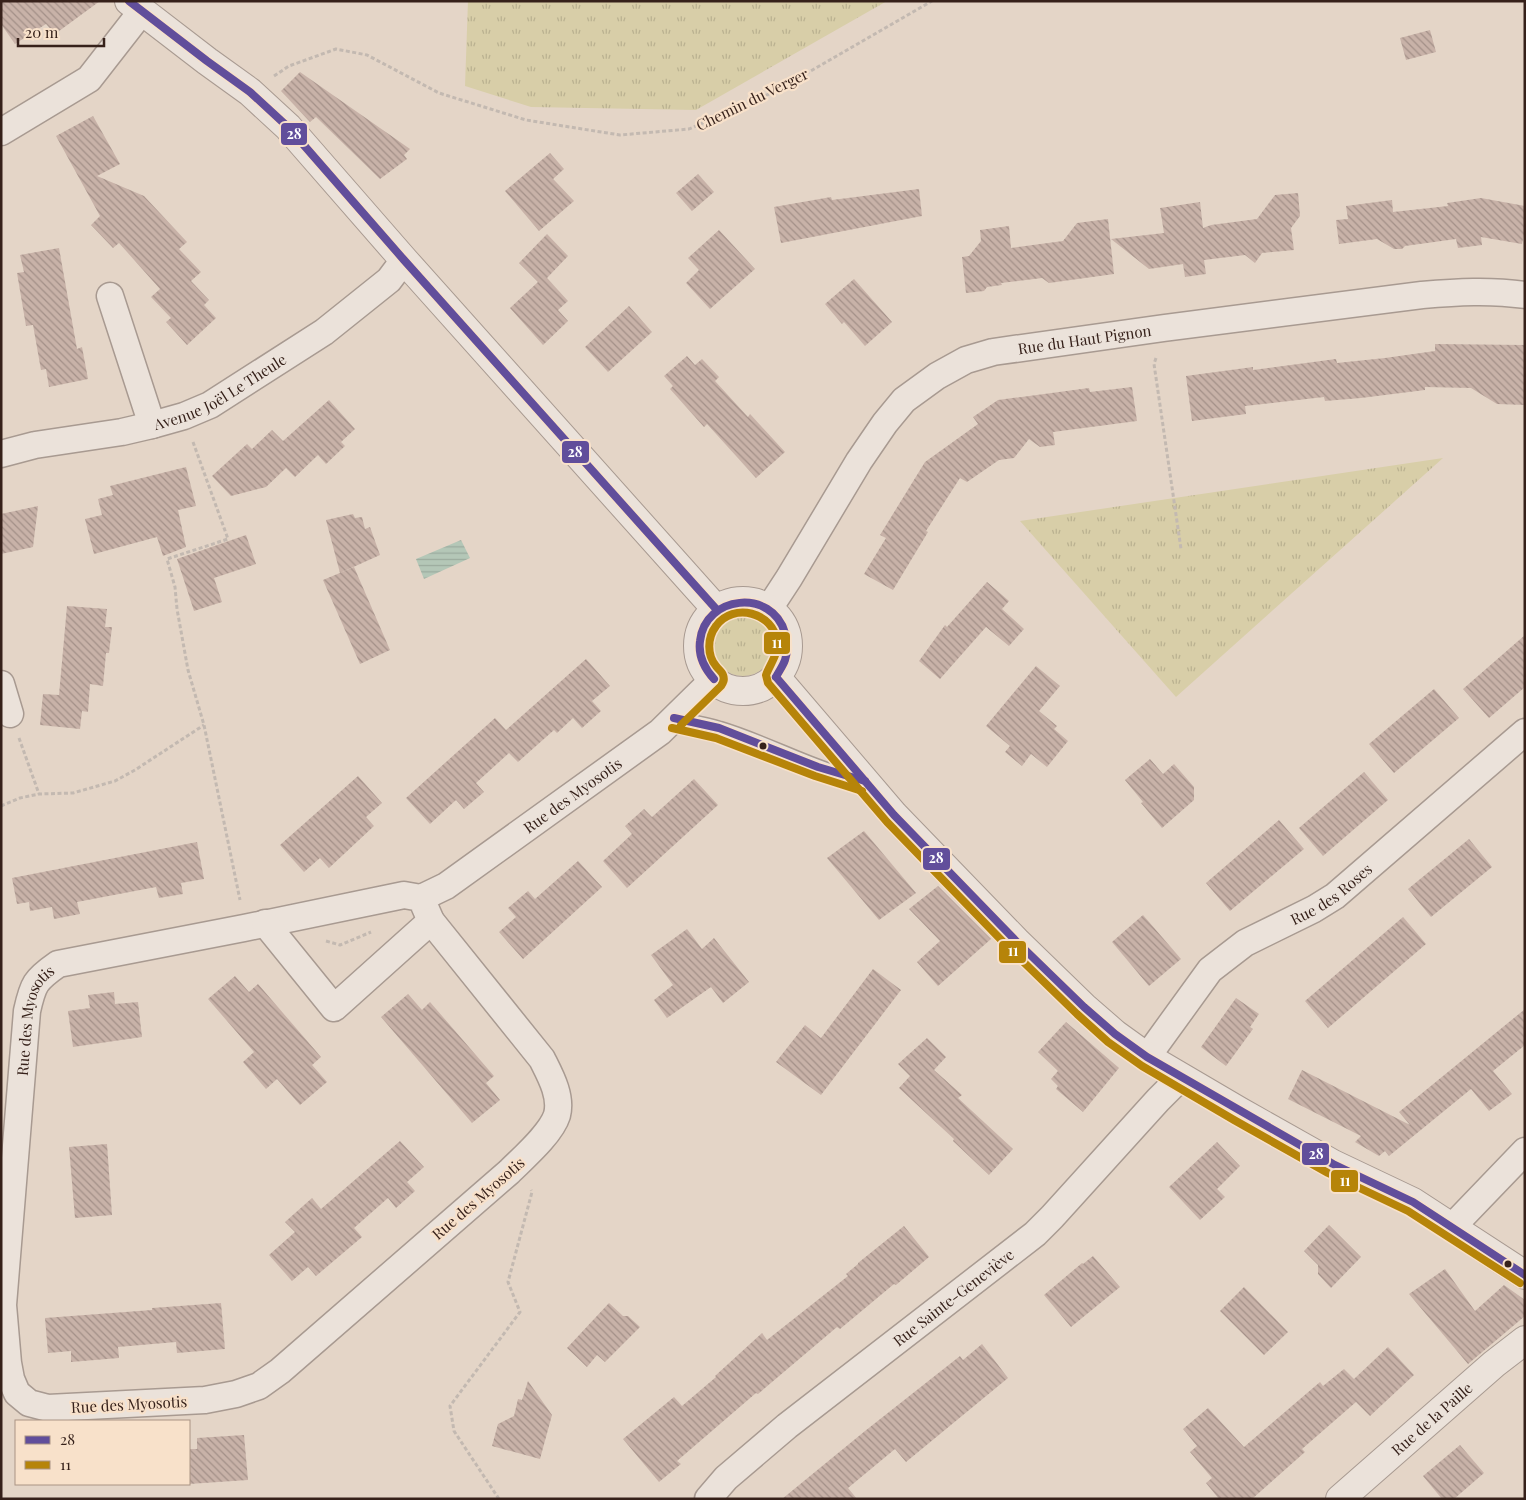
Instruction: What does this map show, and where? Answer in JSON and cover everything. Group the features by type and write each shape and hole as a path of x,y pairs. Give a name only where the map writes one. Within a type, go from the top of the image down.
{"street":[{"path":"1,132 89,79 136,6 207,62 250,92 288,127 404,260 718,610"},
{"name":"Avenue Joël Le Theule","path":"1,454 35,445 122,432 152,425 184,416 210,405 324,332 389,280 404,260"},
{"name":"Rue du Haut Pignon","path":"768,610 859,461 885,423 904,400 938,376 966,360 993,352 1164,328 1464,291 1505,292 1525,295"},
{"path":"110,296 152,425"},
{"path":"740,602 753,603 768,610 781,622 786,632 788,642 783,667 776,677 763,686 747,691 733,690 723,686 707,672 702,663 699,644 700,634 704,625 718,610 730,604 740,602"},
{"path":"776,677 894,815 1016,942 1115,1034 1147,1058 1180,1078 1333,1164 1413,1202 1525,1275"},
{"name":"Rue des Myosotis","path":"254,926 334,1008 446,886 660,732 714,679"},
{"path":"1,684 10,714"},
{"name":"Rue des Roses","path":"1147,1058 1210,970 1245,943 1335,896 1525,732"},
{"name":"Rue des Myosotis","path":"404,895 426,910 542,1059 552,1078 557,1095 557,1114 535,1146 509,1172 280,1371 259,1386 236,1394 205,1400 48,1408 29,1403 18,1393 11,1379 3,1305 27,1011 32,989 42,975 58,964 404,895"},
{"name":"Rue Sainte-Geneviève","path":"708,1499 726,1478 787,1426 1035,1234 1180,1078"},
{"path":"1452,1226 1525,1151"},
{"name":"Rue de la Paille","path":"1340,1499 1494,1364 1525,1340"}],"lane":[{"path":"674,718 719,728 818,767 865,780"}],"path":[{"name":"Chemin du Verger","path":"250,92 289,66 336,48 367,55 439,94 526,120 620,134 689,129 776,91 932,1"},
{"path":"1164,328 1154,364 1180,550"},
{"path":"184,416 228,539 167,559 175,587 188,670 204,725 241,907 254,926"},
{"path":"10,714 39,794"},
{"path":"1,806 20,798 39,794 72,794 115,780 135,770 204,725"},
{"path":"499,1499 454,1431 450,1406 520,1312 508,1282 532,1192 509,1172"}],"green space":[{"path":"468,1 887,1 696,110 531,107 465,86"},
{"path":"1443,458 1176,697 1020,521"},
{"path":"743,616 760,621 768,629 773,646 768,663 760,671 743,676 726,671 718,663 713,646 718,629 726,621"}],"shaded area":[{"path":"461,540 470,558 424,579 416,559"}],"building":[{"path":"1,1 100,1 55,34 46,24 15,44 1,24"},
{"path":"1430,30 1436,52 1406,60 1400,38"},
{"path":"300,72 410,149 404,155 407,159 380,179 316,117 310,122 281,91"},
{"path":"93,116 120,164 97,176 144,196 187,242 179,249 201,272 191,281 209,300 204,305 216,318 187,345 166,322 171,318 151,297 160,289 119,243 113,248 91,225 100,216 56,136"},
{"path":"550,153 564,169 553,179 574,201 539,231 505,191"},
{"path":"698,174 714,192 692,211 676,193"},
{"path":"919,189 922,216 781,243 774,207 831,197 832,200"},
{"path":"1298,193 1300,216 1291,228 1294,250 1262,253 1255,263 1245,255 1204,260 1206,274 1185,277 1183,264 1149,269 1111,239 1164,233 1160,208 1200,202 1203,228 1211,225 1257,219 1275,195"},
{"path":"1481,198 1525,206 1525,229 1522,244 1481,237 1482,245 1458,248 1456,239 1405,246 1402,249 1394,249 1377,239 1339,244 1336,220 1348,219 1346,206 1392,200 1393,212 1448,206 1447,203"},
{"path":"1108,219 1114,274 1049,283 1042,278 1001,283 1002,285 987,287 984,291 966,293 962,257 969,256 981,241 980,230 1009,226 1011,248 1063,241 1077,223"},
{"path":"719,230 755,269 710,309 686,283 699,270 688,258"},
{"path":"547,234 568,256 547,278 568,301 558,310 568,321 543,345 510,308 538,282 519,263"},
{"path":"59,248 77,349 82,347 88,379 49,387 46,369 41,370 33,325 26,326 17,273 24,272 20,255"},
{"path":"854,279 892,322 865,346 825,304"},
{"path":"629,306 652,332 608,372 585,347"},
{"path":"1435,344 1525,345 1525,405 1497,404 1471,388 1425,387 1425,390 1361,398 1325,401 1324,397 1245,406 1246,414 1192,421 1186,376 1253,367 1253,370 1336,359 1337,363 1385,358 1435,351"},
{"path":"687,356 695,365 702,359 719,377 715,381 748,417 750,414 785,452 756,478 707,424 704,427 670,389 673,386 664,376"},
{"path":"1132,387 1137,421 1053,432 1055,445 1040,447 1029,439 1014,458 999,460 967,482 960,478 926,531 928,532 893,590 864,574 886,538 880,535 925,462 978,424 973,417 998,400 1089,388 1090,392"},
{"path":"329,400 355,429 341,442 345,446 326,464 318,455 295,477 286,468 266,487 231,496 212,476 247,444 252,449 272,430 283,441"},
{"path":"186,467 196,506 178,510 186,547 163,556 157,537 94,554 85,519 102,515 98,499 113,495 110,486"},
{"path":"38,506 33,547 1,554 1,514"},
{"path":"353,514 355,518 362,517 365,529 370,527 380,555 340,573 326,520"},
{"path":"246,535 256,564 214,578 222,602 194,611 177,559"},
{"path":"354,567 390,650 360,664 323,580"},
{"path":"987,582 1009,601 1002,609 1024,629 1009,646 986,627 940,679 919,661 945,625 947,627"},
{"path":"67,606 107,609 105,627 112,627 109,653 106,653 103,686 90,684 88,712 82,711 80,729 40,725 43,694 59,695"},
{"path":"1525,635 1525,687 1489,718 1463,689"},
{"path":"586,659 610,686 592,701 601,711 582,728 573,718 557,733 554,730 518,762 509,753 476,783 484,792 464,809 456,800 430,824 406,798 495,718 506,730"},
{"path":"1036,666 1060,686 1039,711 1057,726 1054,729 1068,741 1047,767 1031,754 1022,766 1005,752 1010,746 986,726"},
{"path":"1434,689 1459,718 1394,773 1369,744"},
{"path":"1150,759 1163,774 1174,764 1194,787 1194,800 1162,828 1125,780"},
{"path":"1364,772 1388,800 1323,856 1299,828"},
{"path":"358,776 382,803 366,817 374,826 329,868 320,858 304,872 280,845"},
{"path":"694,779 718,805 627,888 603,861 632,834 625,826 644,809 652,817"},
{"path":"1279,820 1304,849 1230,911 1206,883"},
{"path":"864,831 916,893 879,920 827,858"},
{"path":"1469,839 1492,867 1431,917 1408,889"},
{"path":"197,842 204,879 181,883 183,894 159,898 156,887 77,902 80,914 54,919 52,907 30,911 29,902 17,904 12,878"},
{"path":"578,861 602,887 523,959 499,932 516,917 508,908 528,891 535,899"},
{"path":"938,886 991,939 938,986 917,962 940,941 909,909"},
{"path":"1143,915 1181,959 1149,986 1112,942"},
{"path":"1403,917 1426,944 1328,1028 1305,1001"},
{"path":"687,929 702,949 714,938 749,982 723,1003 711,987 667,1018 654,1000 673,985 651,955"},
{"path":"873,969 901,990 821,1095 776,1062 805,1025 821,1038"},
{"path":"235,976 249,992 258,984 321,1057 312,1065 327,1082 300,1105 277,1079 266,1089 243,1062 254,1052 208,999"},
{"path":"114,992 115,1004 138,1002 142,1037 73,1047 68,1011 90,1008 88,995"},
{"path":"408,994 422,1010 430,1002 494,1076 486,1083 500,1100 472,1123 381,1017"},
{"path":"1236,998 1259,1014 1250,1027 1253,1029 1226,1066 1201,1047"},
{"path":"1525,1009 1525,1045 1493,1071 1512,1094 1489,1111 1471,1089 1389,1156 1385,1151 1379,1156 1355,1142 1361,1136 1288,1099 1302,1070 1410,1125 1399,1112"},
{"path":"1066,1022 1119,1068 1083,1112 1056,1089 1058,1086 1051,1079 1058,1071 1038,1052"},
{"path":"927,1038 946,1057 934,1070 962,1095 958,1098 1013,1149 989,1175 953,1141 954,1139 899,1088 910,1076 898,1064"},
{"path":"400,1141 424,1167 407,1182 415,1191 396,1208 388,1198 354,1228 362,1237 316,1276 308,1267 292,1281 269,1255 295,1232 285,1222 312,1198 321,1209"},
{"path":"1217,1142 1240,1166 1217,1189 1225,1197 1200,1220 1169,1187"},
{"path":"107,1144 112,1215 75,1218 69,1147"},
{"path":"1329,1225 1361,1257 1331,1288 1318,1274 1318,1265 1304,1251"},
{"path":"904,1226 929,1257 840,1329 837,1327 758,1394 756,1393 677,1461 681,1464 659,1482 623,1439 674,1397 682,1406 762,1333 767,1340 848,1276 846,1274 858,1263"},
{"path":"1093,1256 1120,1287 1071,1327 1044,1295"},
{"path":"1445,1269 1475,1311 1504,1285 1525,1300 1525,1316 1468,1364 1409,1294"},
{"path":"1244,1287 1288,1332 1264,1355 1220,1311"},
{"path":"221,1303 225,1349 177,1353 176,1342 118,1347 119,1358 71,1362 71,1351 48,1353 45,1318"},
{"path":"609,1303 623,1316 628,1316 640,1327 605,1362 597,1355 587,1367 567,1348"},
{"path":"982,1344 1008,1378 906,1462 895,1449 848,1488 857,1499 782,1499 960,1356 963,1360"},
{"path":"1388,1347 1414,1375 1370,1416 1356,1402 1302,1449 1305,1452 1252,1499 1219,1499 1206,1483 1212,1478 1190,1452 1197,1446 1183,1429 1208,1408 1244,1447 1320,1382 1323,1386 1344,1369 1354,1379"},
{"path":"528,1381 552,1415 540,1459 492,1446 498,1424 514,1416 518,1399 522,1400"},
{"path":"244,1435 248,1480 190,1484 190,1449 197,1449 197,1438"},
{"path":"1460,1445 1484,1473 1454,1499 1442,1499 1423,1476"}],"transit line":[{"name":"28","path":"129,1 250,92 288,127 404,260 717,610"},
{"name":"28","path":"714,679 707,671 700,652 700,641 705,626 714,614 726,606 740,603 754,604 767,609 778,619 785,633 786,657 776,677"},
{"name":"11","path":"681,725 724,681 722,674 713,662 709,646 716,626 732,614 752,614 761,617 769,623 777,642 775,655 766,675 768,683 887,822 1009,948 1108,1042 1142,1066 1328,1173 1408,1211 1520,1283"},
{"name":"28","path":"776,677 894,815 1016,941 1084,1007 1115,1034 1147,1057 1333,1164 1413,1202 1525,1275"},
{"name":"28","path":"674,718 719,728 818,767 865,781"},
{"name":"11","path":"672,728 716,738 815,776 862,791"}]}
